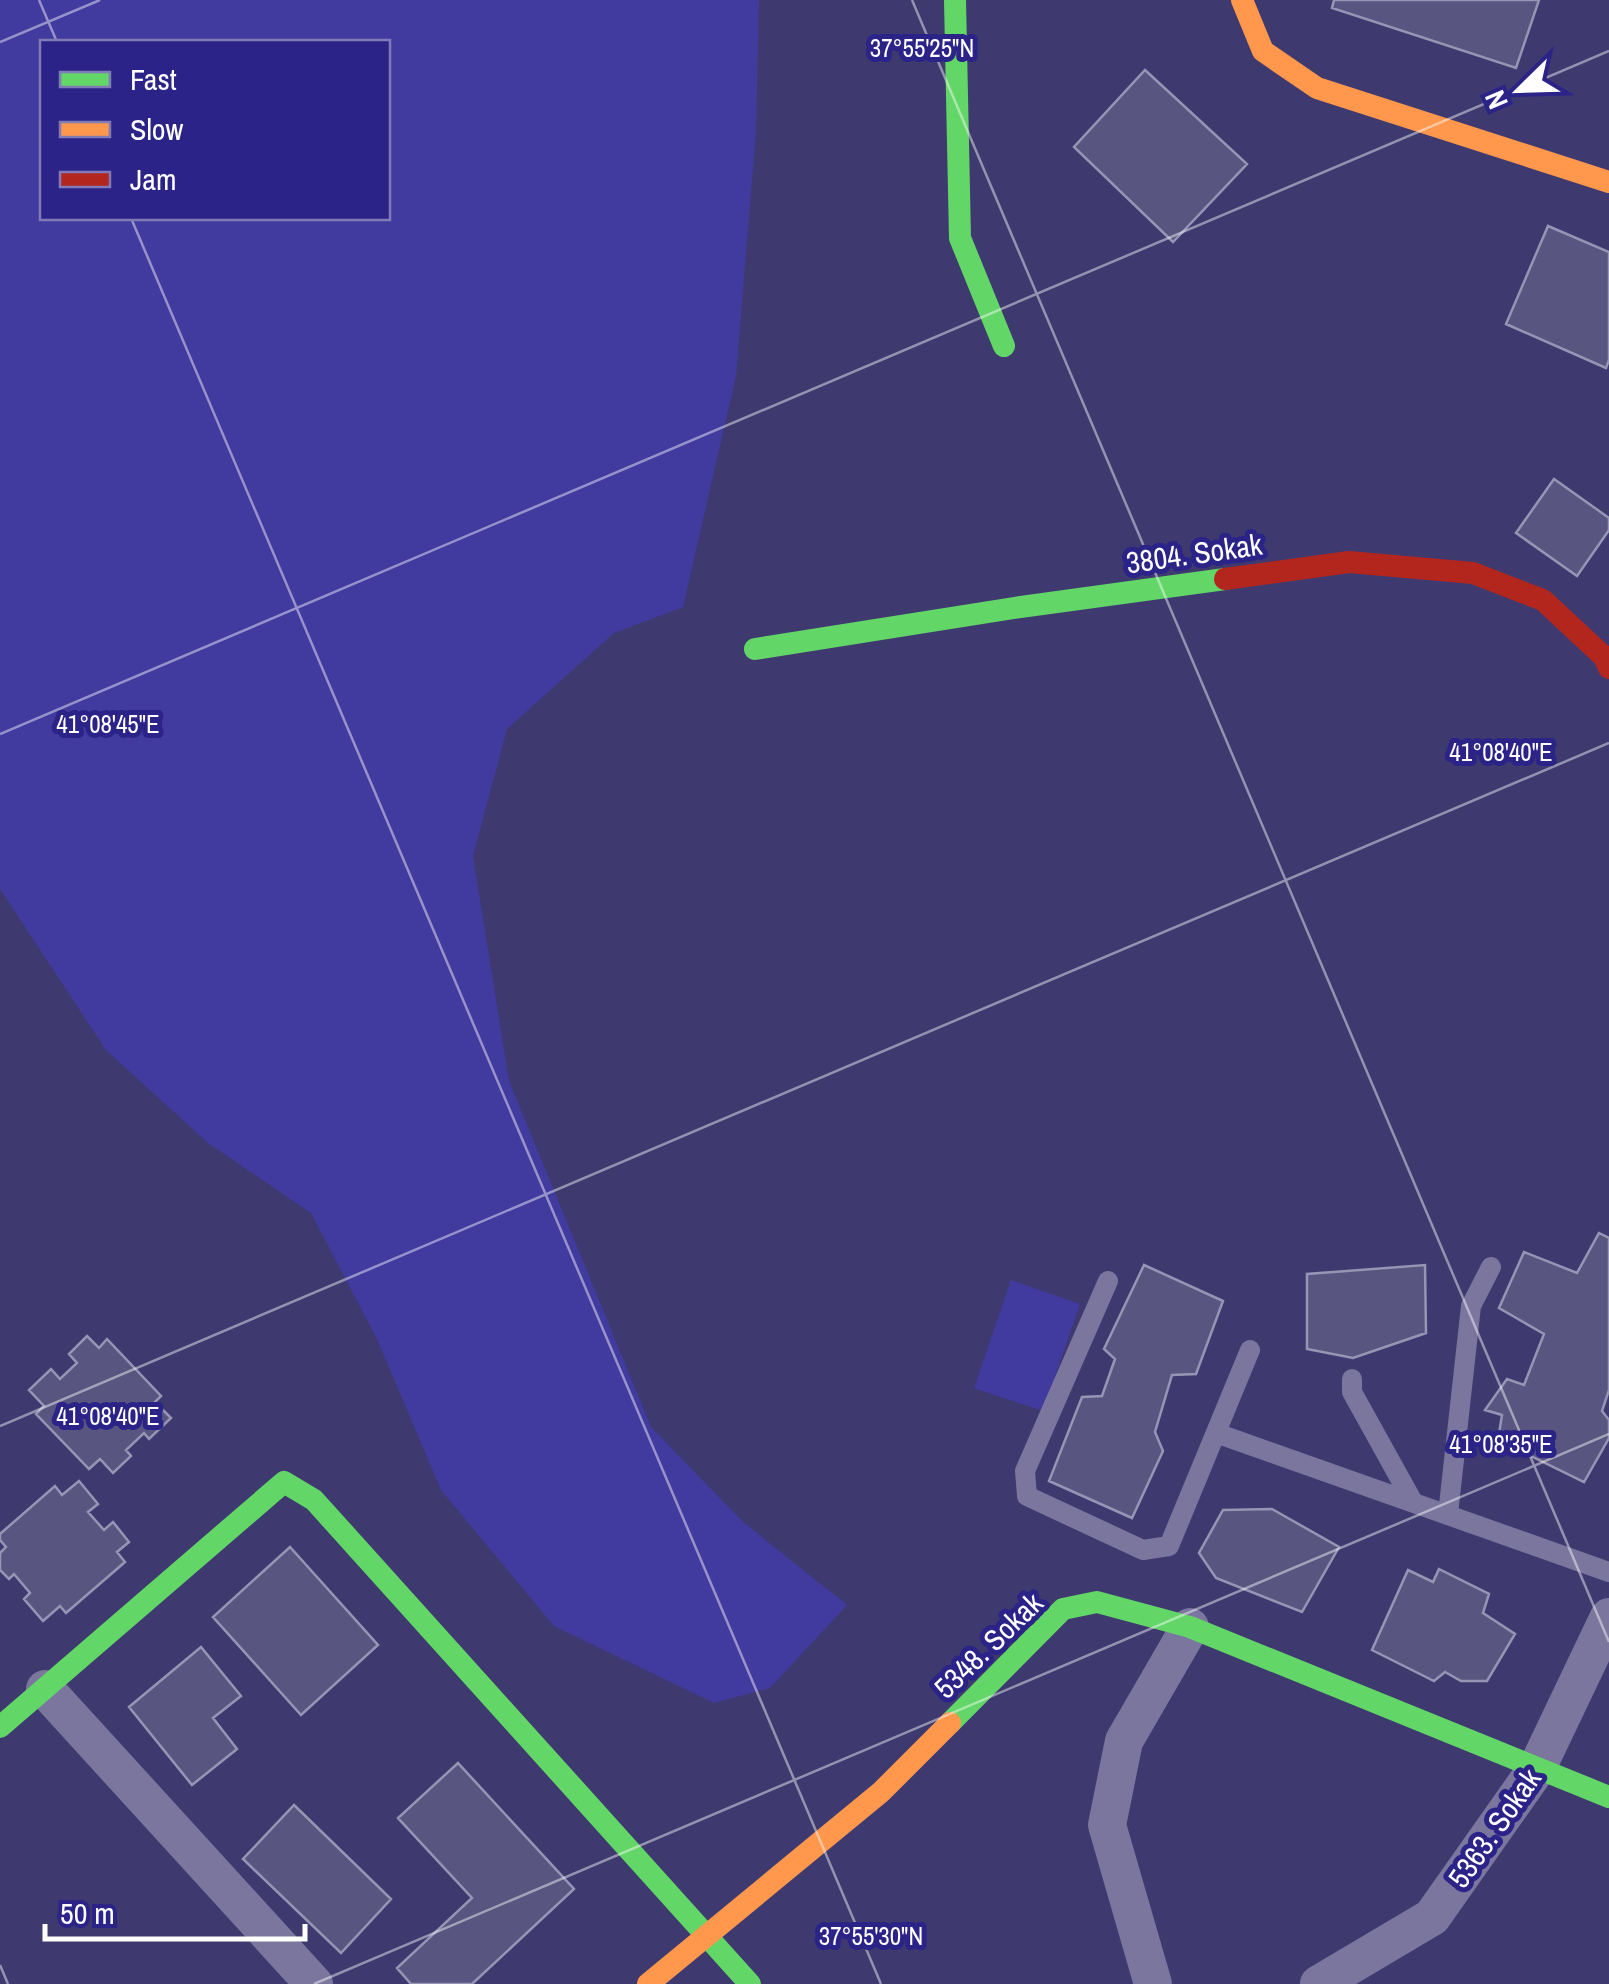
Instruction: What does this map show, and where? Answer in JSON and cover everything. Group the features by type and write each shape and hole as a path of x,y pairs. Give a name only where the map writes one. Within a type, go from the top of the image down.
{"street":[{"path":"954,0 960,238 1004,346"},
{"path":"1242,0 1263,51 1317,88 1609,182"},
{"name":"3804. Sokak","path":"754,649 1349,562 1473,573 1544,600 1604,657 1609,668"},
{"path":"0,1727 284,1482 314,1500 750,1984"},
{"name":"5348. Sokak","path":"648,1984 881,1792 1064,1609 1097,1602 1190,1627 1609,1797"},
{"name":"5363. Sokak","path":"1319,1984 1432,1917 1538,1768 1609,1617"},
{"path":"1152,1984 1107,1825 1124,1740 1190,1627"},
{"path":"45,1688 314,1984"}],"lane":[{"path":"1448,1514 1471,1306 1491,1267"},
{"path":"1108,1281 1026,1471 1026,1496 1143,1550 1168,1546 1250,1350"},
{"path":"1352,1380 1352,1392 1412,1502"},
{"path":"1216,1433 1609,1572"}],"shaded area":[{"path":"0,0 759,0 756,131 736,376 683,607 614,633 507,729 473,856 509,1081 651,1427 743,1522 847,1605 770,1688 714,1703 554,1626 441,1490 377,1339 311,1213 208,1143 106,1050 0,889"},
{"path":"1011,1280 1080,1304 1043,1411 974,1388"}],"building":[{"path":"1334,0 1539,0 1516,68 1332,8"},
{"path":"1145,70 1247,164 1173,242 1074,147"},
{"path":"1548,226 1609,252 1606,368 1506,324"},
{"path":"1554,479 1609,518 1609,530 1577,576 1516,533"},
{"path":"1599,1233 1609,1238 1609,1390 1602,1411 1609,1420 1609,1438 1584,1482 1498,1440 1502,1415 1485,1410 1507,1379 1524,1385 1544,1334 1499,1308 1524,1252 1577,1273"},
{"path":"1144,1265 1223,1301 1196,1374 1172,1375 1155,1432 1163,1451 1132,1518 1049,1481 1082,1397 1102,1396 1115,1359 1104,1349"},
{"path":"1425,1265 1426,1333 1353,1358 1307,1349 1307,1274"},
{"path":"87,1336 99,1348 107,1339 161,1396 155,1402 171,1418 149,1439 144,1433 126,1450 131,1456 113,1473 100,1459 89,1469 36,1414 44,1406 29,1390 51,1369 60,1379 77,1363 69,1354"},
{"path":"79,1481 98,1504 88,1512 104,1530 113,1522 129,1542 117,1552 125,1562 66,1613 60,1606 43,1621 24,1599 30,1593 14,1574 9,1579 0,1570 0,1553 6,1547 0,1534 55,1486 62,1495"},
{"path":"1272,1509 1339,1547 1302,1612 1216,1578 1199,1553 1223,1510"},
{"path":"290,1547 378,1645 301,1715 213,1617"},
{"path":"1439,1569 1489,1594 1483,1613 1515,1634 1487,1681 1461,1681 1445,1672 1434,1681 1372,1650 1408,1570 1433,1582"},
{"path":"201,1647 241,1696 213,1718 237,1749 192,1785 129,1707"},
{"path":"458,1763 574,1889 472,1984 411,1984 397,1968 472,1898 398,1818"},
{"path":"294,1805 391,1899 341,1953 243,1859"}],"traffic: fast":[{"path":"955,0 960,238 1004,346"},
{"path":"755,649 1225,579"},
{"path":"0,1727 284,1482 314,1500 750,1984"},
{"path":"950,1723 1063,1609 1097,1602 1190,1627 1609,1797"}],"traffic: slow":[{"path":"1242,0 1263,51 1317,88 1609,182"},
{"path":"648,1984 881,1792 950,1723"}],"traffic: jam":[{"path":"1225,579 1349,562 1473,573 1543,600 1604,657 1609,668"}]}
